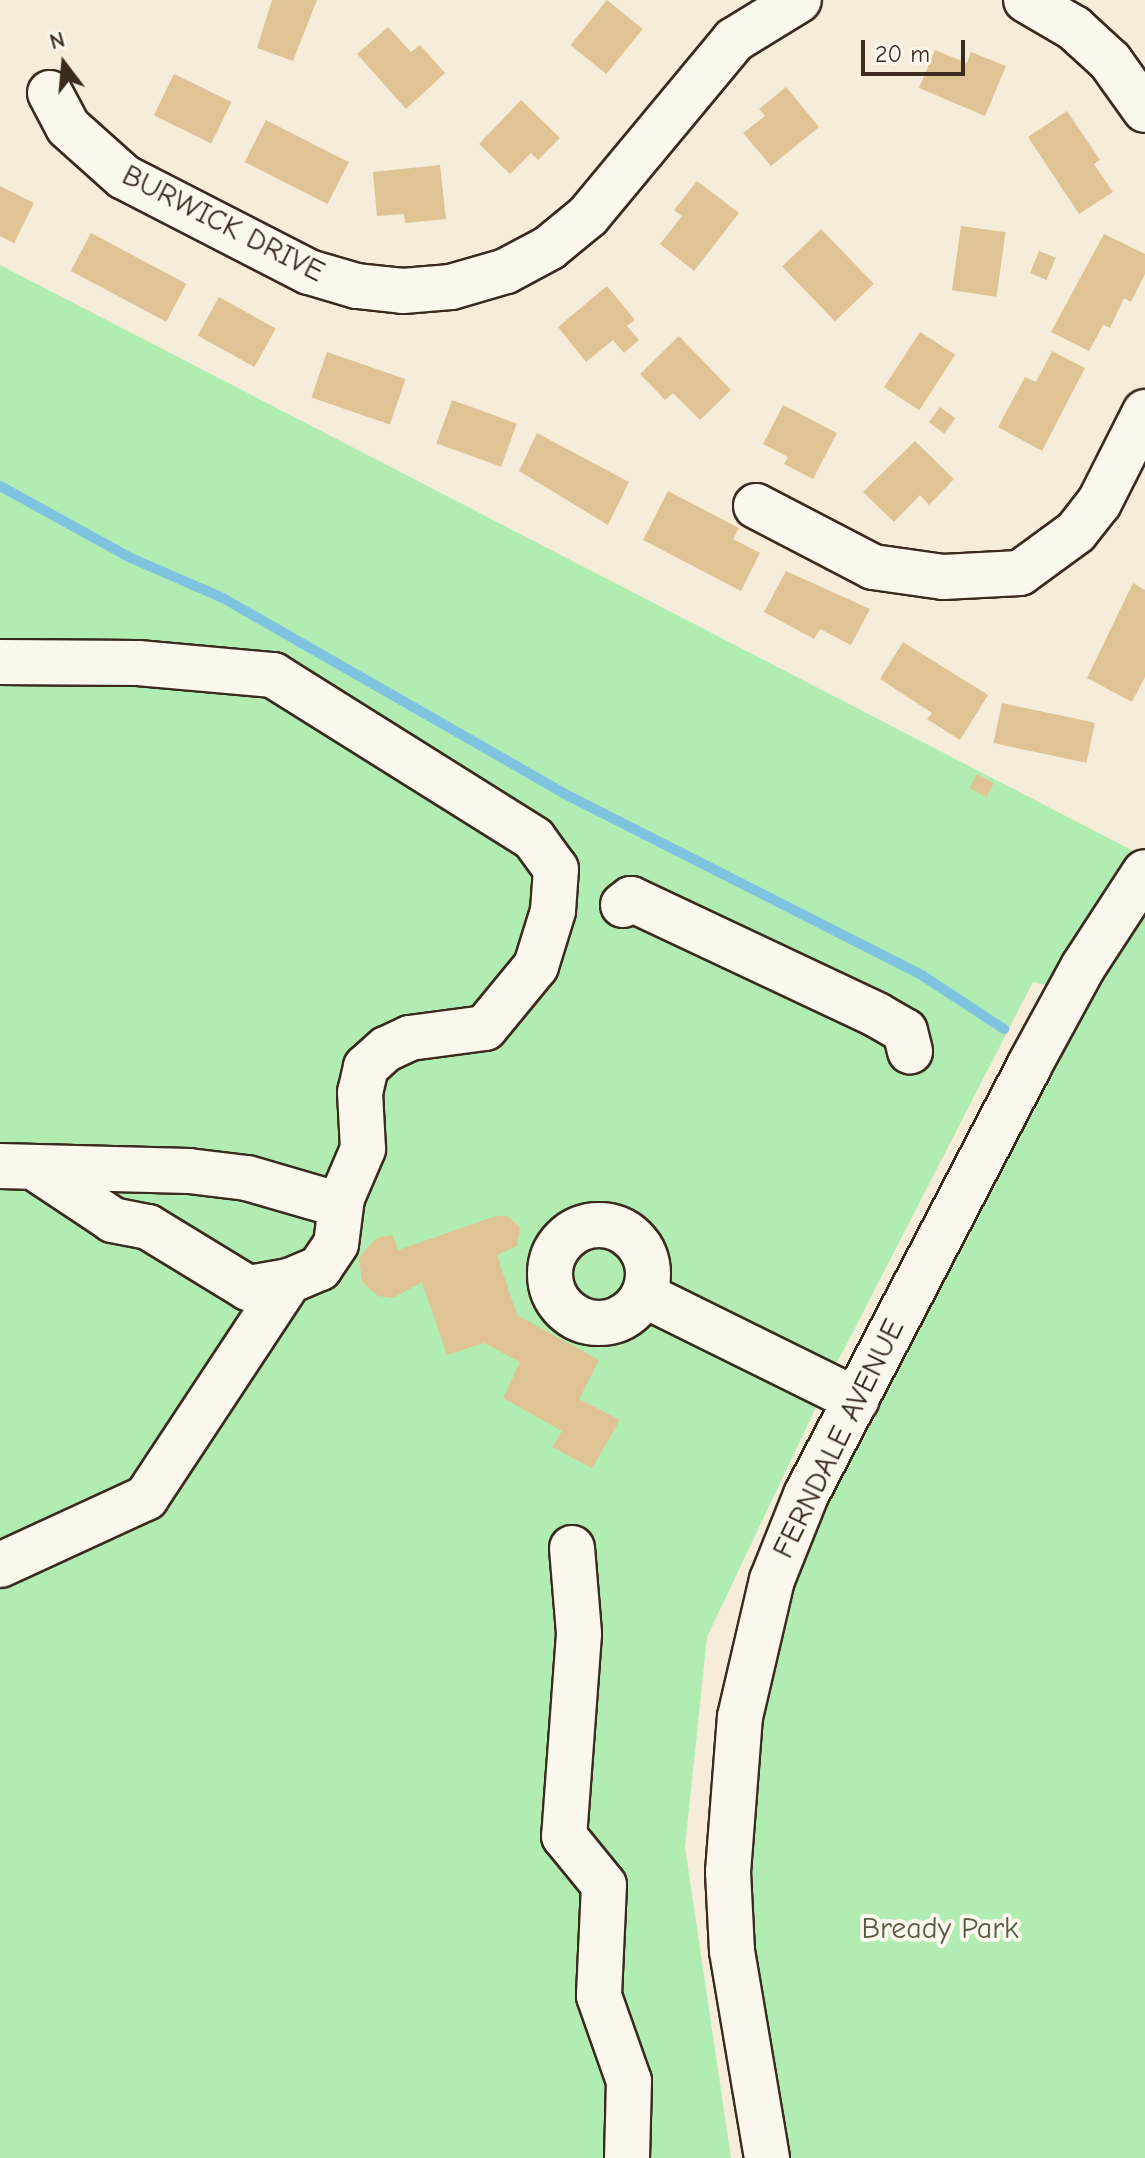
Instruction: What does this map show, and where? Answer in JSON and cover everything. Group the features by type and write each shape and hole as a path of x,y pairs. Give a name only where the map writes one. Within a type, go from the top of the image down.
{"street":[{"name":"BURWICK DRIVE","path":"50,93 68,127 124,177 309,272 357,286 403,291 451,287 506,271 549,248 588,216 734,40 799,0"},
{"path":"1026,0 1074,28 1101,53 1145,110"},
{"path":"756,506 873,567 943,577 1020,573 1076,532 1099,503 1145,412"},
{"path":"0,662 138,663 273,675 534,839 556,869 553,911 536,966 485,1028 410,1038 386,1049 366,1067 360,1092 363,1149 342,1198 329,1258 289,1281 248,1288 148,1227 113,1220 18,1167"},
{"name":"FERNDALE AVENUE","path":"767,2158 732,1951 728,1872 734,1762 750,1662 772,1580 806,1495 1070,991 1145,872"},
{"path":"623,905 631,899 877,1015 905,1031 910,1051"},
{"path":"18,1167 189,1171 247,1178 326,1201 342,1198"},
{"path":"0,1565 146,1498 289,1281"},
{"path":"644,1295 856,1400"},
{"path":"572,1548 579,1634 564,1836 604,1885 599,1996 629,2081 627,2158"}],"green space":[{"name":"Bready Park","path":"0,265 1145,857 1145,2158 766,2158 732,1951 755,1644 1069,991 1033,982 838,1361 707,1637 685,1847 731,2158 0,2158"}],"building":[{"path":"272,0 317,0 293,61 257,48"},
{"path":"607,0 643,29 606,74 570,45"},
{"path":"388,27 411,52 420,45 445,73 406,109 357,54"},
{"path":"935,50 967,63 971,52 1006,66 985,116 919,88"},
{"path":"174,74 232,102 211,143 154,115"},
{"path":"786,87 819,127 771,166 743,133 765,116 759,109"},
{"path":"521,100 560,138 538,160 531,153 510,174 479,144"},
{"path":"1067,111 1100,160 1094,164 1113,192 1079,214 1028,137"},
{"path":"266,120 349,162 328,204 245,162"},
{"path":"440,165 446,219 405,223 404,214 377,216 373,172"},
{"path":"697,181 739,213 694,271 660,244 682,216 674,210"},
{"path":"0,186 34,203 14,243 0,236"},
{"path":"961,226 1006,232 997,297 952,290"},
{"path":"821,229 874,284 835,321 782,267"},
{"path":"91,233 186,284 166,322 71,271"},
{"path":"1104,234 1145,254 1145,274 1131,302 1124,298 1110,328 1103,325 1089,351 1051,332"},
{"path":"1039,251 1056,258 1047,280 1030,273"},
{"path":"607,286 635,320 627,326 639,340 624,353 613,340 586,362 558,327"},
{"path":"219,297 276,329 255,367 198,335"},
{"path":"920,332 955,355 919,410 884,387"},
{"path":"679,336 731,390 700,420 673,393 665,400 640,374"},
{"path":"1052,351 1085,368 1042,451 998,427 1025,377 1036,382"},
{"path":"327,352 405,379 390,424 311,397"},
{"path":"452,400 517,424 501,467 436,443"},
{"path":"783,405 837,433 813,479 784,464 788,457 763,444"},
{"path":"940,407 955,418 944,434 929,422"},
{"path":"537,433 629,482 608,525 519,471"},
{"path":"915,441 954,479 929,505 920,495 894,522 863,492"},
{"path":"668,491 739,528 733,539 760,553 741,591 643,540"},
{"path":"786,571 870,609 851,645 820,629 814,639 764,612"},
{"path":"1133,583 1145,590 1145,677 1132,702 1087,678"},
{"path":"903,642 988,695 960,740 927,719 932,713 880,679"},
{"path":"1002,703 1095,723 1086,763 993,743"},
{"path":"977,774 994,783 986,797 969,788"},
{"path":"496,1216 507,1216 520,1227 517,1246 497,1255 517,1315 599,1360 579,1399 620,1420 592,1468 552,1447 562,1431 503,1398 520,1362 484,1343 447,1355 422,1282 393,1298 378,1296 362,1282 359,1257 377,1238 393,1235 398,1250"}],"waterway":[{"path":"0,486 131,558 223,598 563,793 923,976 1004,1029"}]}
